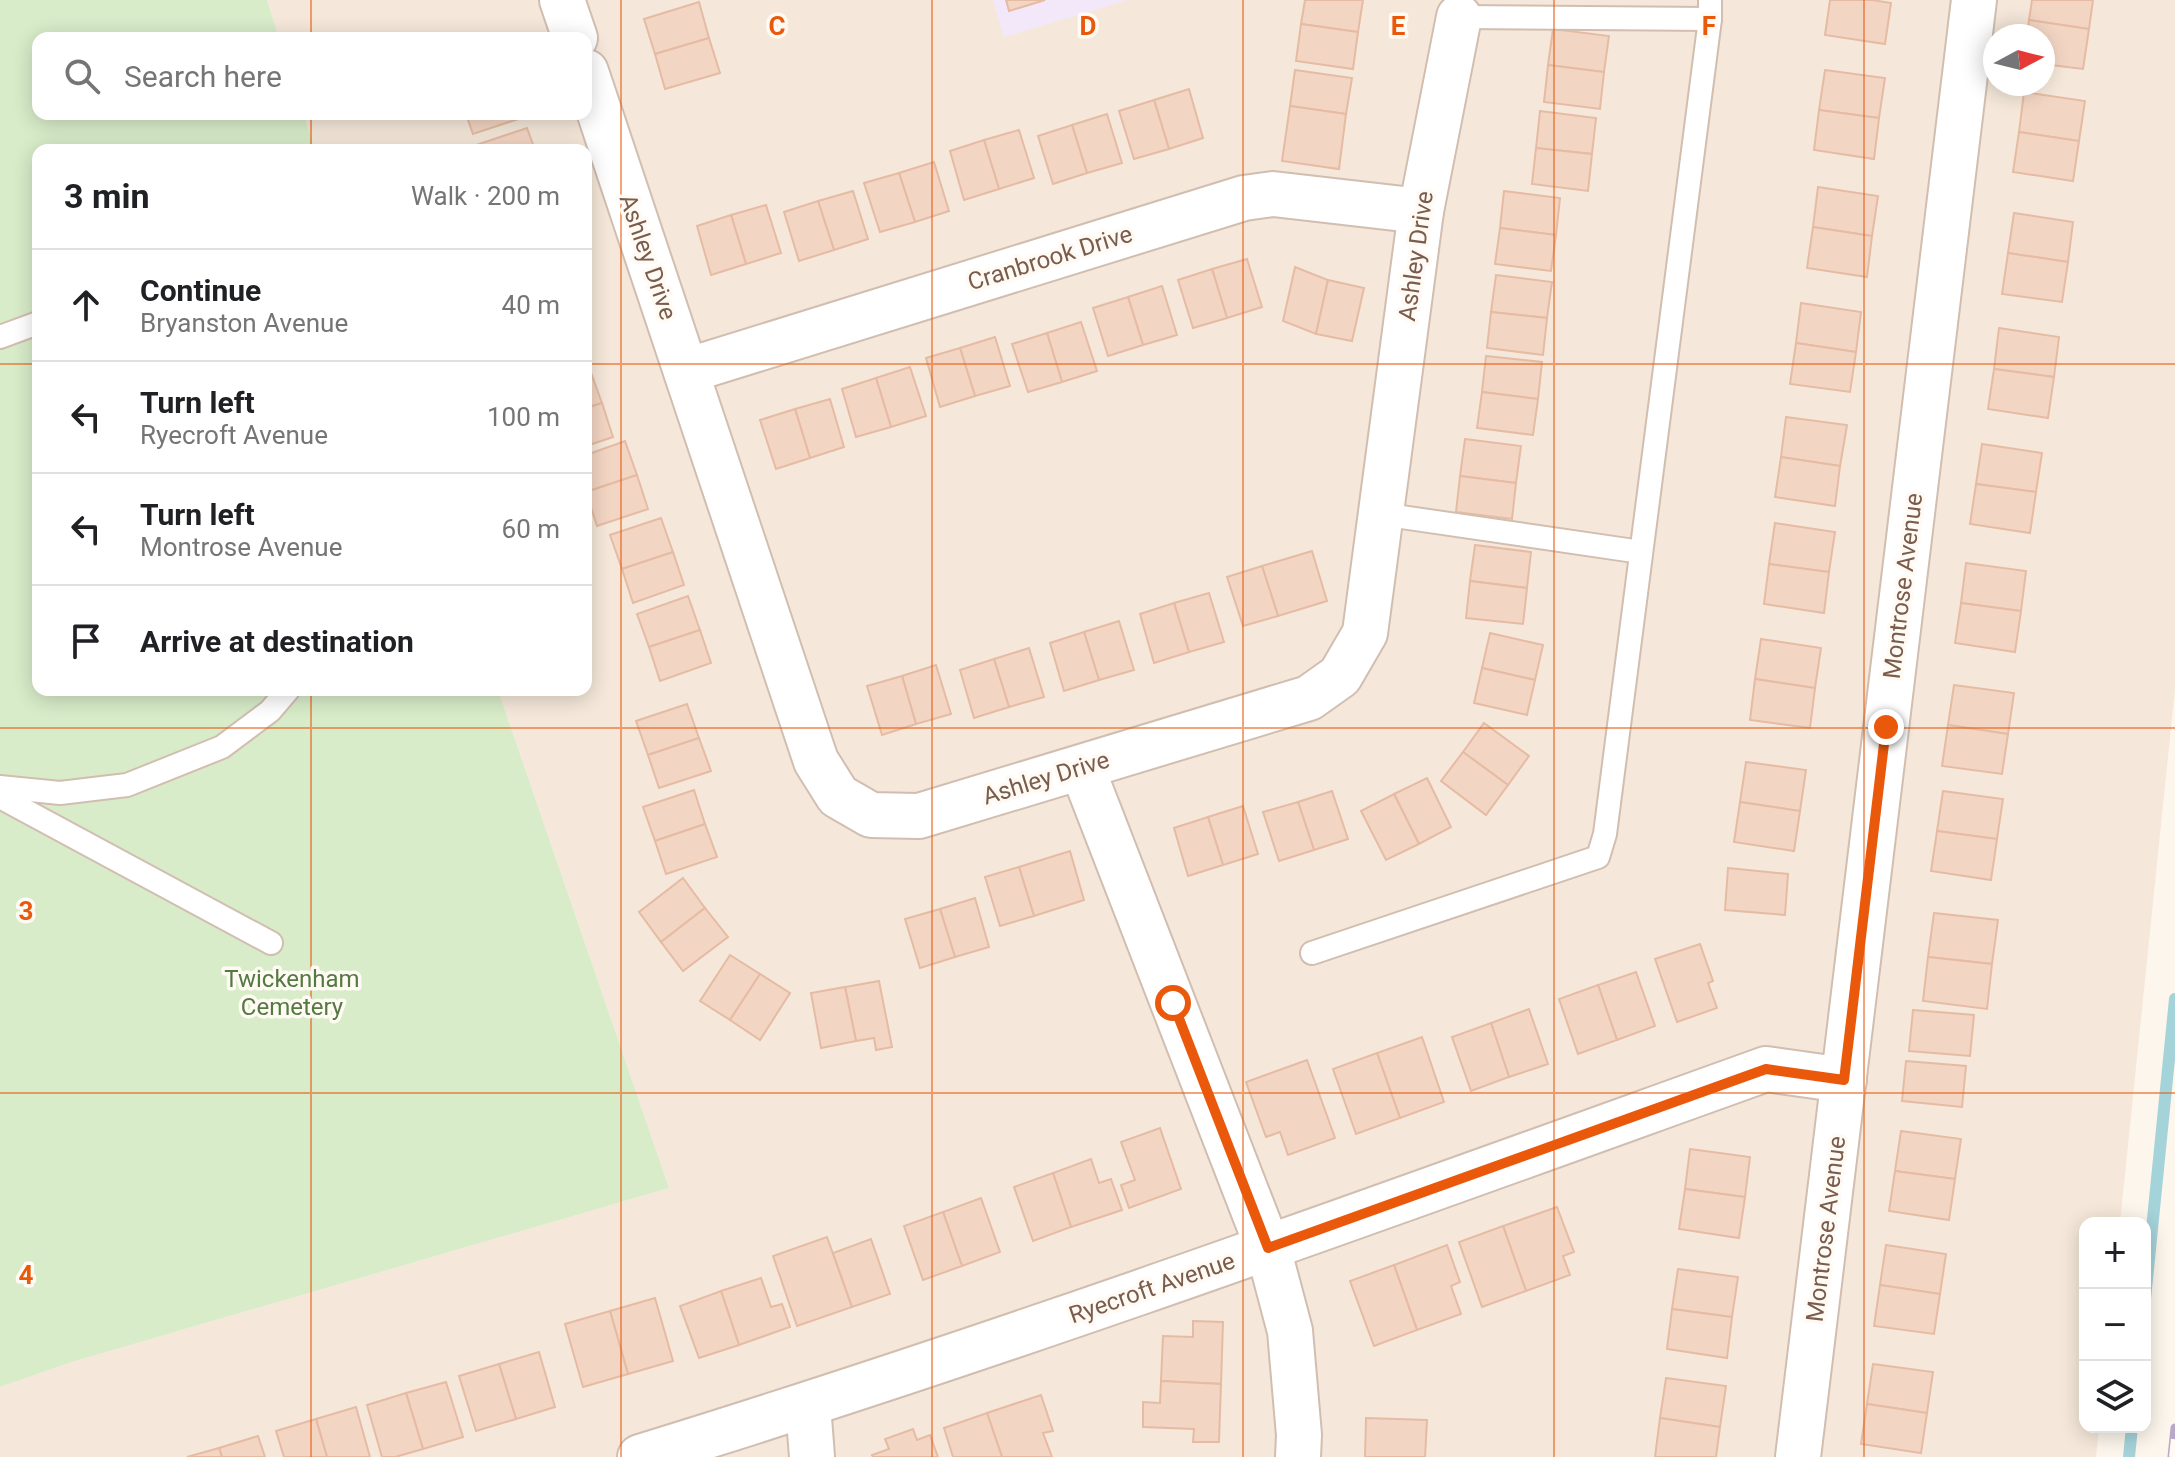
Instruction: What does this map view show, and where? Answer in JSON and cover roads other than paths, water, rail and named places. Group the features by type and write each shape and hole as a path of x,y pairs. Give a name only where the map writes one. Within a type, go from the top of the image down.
{"street":[{"path":"562,0 573,32"},
{"name":"Montrose Avenue","path":"1798,1457 1974,0"},
{"name":"Ashley Drive","path":"592,90 816,761 838,796 871,815 919,816 1309,698 1340,676 1365,633 1421,211 1459,17"},
{"name":"Cranbrook Drive","path":"686,371 1244,198 1273,194 1421,211"},
{"path":"1082,768 1268,1248 1290,1331 1298,1457"},
{"name":"Ryecroft Avenue","path":"640,1457 808,1405 1268,1248 1766,1069 1844,1080"},
{"path":"808,1405 812,1457"}],"lane":[{"path":"1312,953 1598,857 1605,834 1710,10 1459,17"},
{"path":"0,337 32,325"},
{"path":"1381,514 1641,552"},
{"path":"0,787 60,793 127,785 222,747 270,711 283,696"},
{"path":"0,797 271,943"}],"waterway":[{"path":"2146,1289 2175,999"},
{"path":"2129,1457 2131,1433"}],"railway":[{"path":"2172,1457 2175,1428"}],"park label":[{"name":"Twickenham Cemetery","path":"292,993"}]}
